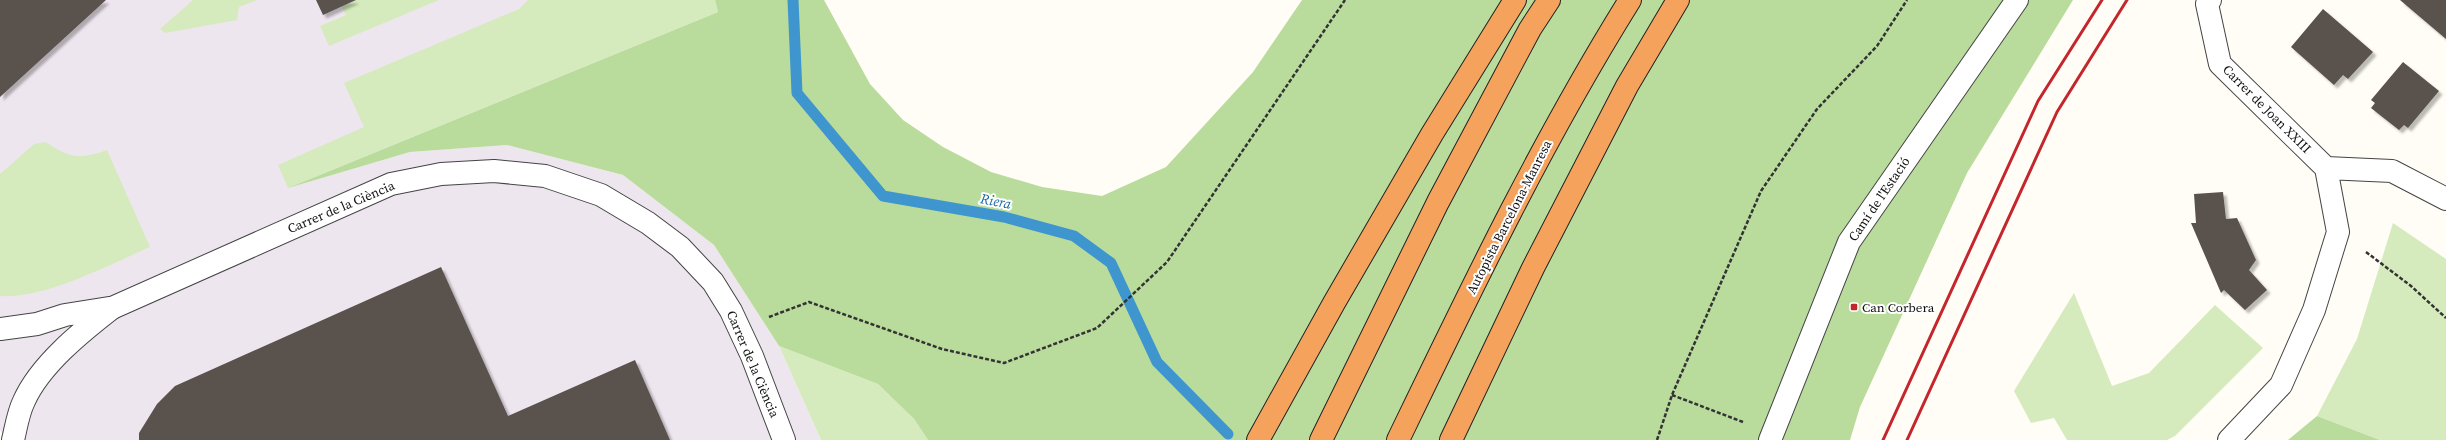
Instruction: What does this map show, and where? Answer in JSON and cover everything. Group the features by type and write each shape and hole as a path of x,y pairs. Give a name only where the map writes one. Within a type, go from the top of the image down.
{"highway":[{"path":"1258,440 1353,269 1432,134 1515,0"},
{"path":"1321,440 1438,202 1530,30 1549,0"},
{"name":"Autopista Barcelona-Manresa","path":"1398,440 1496,239 1591,63 1630,0"},
{"path":"1452,440 1533,268 1627,86 1678,0"}],"street":[{"name":"Camí de l'Estació","path":"1776,438 1849,242 2017,0"},
{"name":"Carrer de Joan XXIII","path":"2210,0 2207,4 2220,64 2326,168"},
{"path":"2229,440 2281,385 2314,310 2338,232 2326,168 2392,171 2446,199"},
{"name":"Carrer de la Ciència","path":"112,308 390,184 441,174 494,171 545,176 601,195 648,223 680,247 713,282 740,329 784,440"},
{"path":"0,329 37,324 65,315 112,308"},
{"path":"13,440 24,401 47,366 74,337 112,308"}],"path":[{"path":"740,329 809,302 942,348 1004,363 1097,328 1167,262 1345,0"},
{"path":"1658,440 1672,395 1761,191 1817,110 1877,46 1907,0"},
{"path":"2338,232 2411,286 2446,318"},
{"path":"1672,395 1740,421 1776,438"}],"shaded area":[{"path":"0,0 715,0 294,186 410,152 507,145 623,175 714,245 779,346 821,440 6,440 0,430"}],"green space":[{"path":"193,0 257,0 239,7 237,20 165,33 160,29"},
{"path":"356,0 439,0 329,46 320,26 346,15 341,6"},
{"path":"528,0 715,0 718,12 288,188 278,165 364,127 344,83 519,9"},
{"path":"715,0 824,0 870,84 903,120 943,147 991,172 1042,187 1102,196 1166,167 1253,72 1302,0 2073,0 1967,173 1860,407 1850,440 928,440 914,419 878,384 779,346 714,245 623,175 507,145 410,152 288,188 718,12"},
{"path":"45,142 74,156 88,155 107,150 150,247 57,287 18,295 0,296 0,174 34,144"},
{"path":"2393,223 2446,259 2446,440 2380,440 2317,416 2357,339"},
{"path":"2074,293 2112,386 2149,373 2215,305 2263,348 2175,436 2167,440 2067,440 2054,418 2031,423 2014,391"},
{"path":"779,346 878,384 914,419 928,440 821,440"},
{"path":"2317,416 2380,440 2288,440"}],"building":[{"path":"0,0 106,0 0,97"},
{"path":"316,0 356,0 323,15"},
{"path":"2400,0 2446,0 2446,39"},
{"path":"2323,9 2373,52 2348,79 2343,75 2334,85 2291,47"},
{"path":"2403,62 2439,91 2408,128 2404,125 2399,130 2371,108 2375,103 2371,100"},
{"path":"2223,192 2226,219 2237,218 2256,260 2249,270 2267,290 2245,310 2224,290 2221,293 2191,223 2196,223 2194,194"},
{"path":"441,267 508,416 635,360 670,440 139,440 139,433 157,404 175,386"}],"waterway":[{"name":"Riera","path":"793,0 797,93 883,196 1004,217 1074,236 1111,263 1157,362 1228,434"}],"railway":[{"path":"1883,440 2038,101 2102,0"},
{"path":"1907,440 2057,112 2127,0"}],"place":[{"name":"Can Corbera","path":"1854,307"}]}
